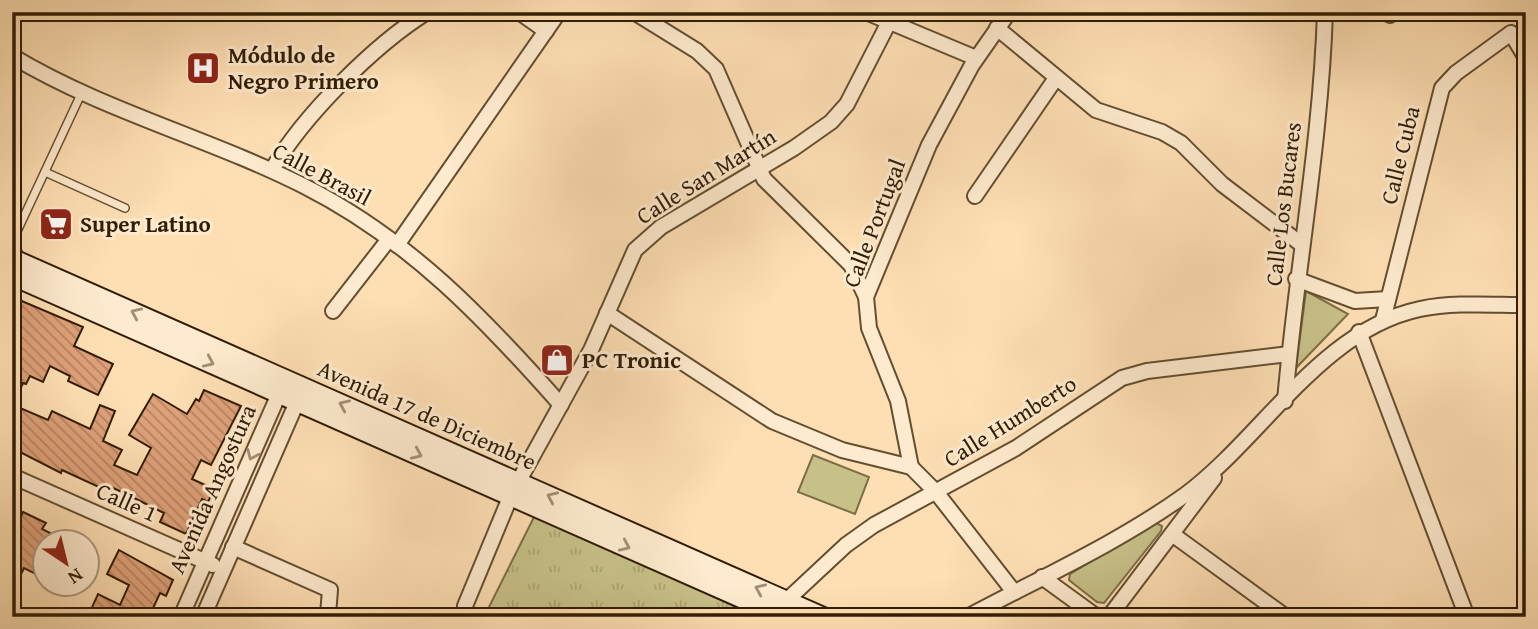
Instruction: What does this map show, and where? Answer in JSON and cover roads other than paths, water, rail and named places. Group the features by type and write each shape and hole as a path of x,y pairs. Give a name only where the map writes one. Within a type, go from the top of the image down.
{"street":[{"path":"272,170 292,138 313,115 387,43 427,12"},
{"path":"519,12 546,31"},
{"path":"333,311 393,242 559,12"},
{"path":"634,12 691,47 716,69 758,168 771,186 851,265 866,297"},
{"path":"866,12 888,24 976,58"},
{"name":"Calle Portugal","path":"911,467 898,401 869,328 866,297 929,145 976,58 1009,12"},
{"name":"Calle Los Bucares","path":"1285,401 1296,279 1323,81 1325,12"},
{"name":"Calle San Martín","path":"465,606 514,488 592,350 629,260 645,239 817,132 840,113 888,24"},
{"path":"997,27 1096,110 1172,137 1237,197 1301,244"},
{"name":"Calle Cuba","path":"1383,320 1442,88 1456,73 1511,33 1526,58"},
{"name":"Calle Brasil","path":"12,56 83,92 272,170 331,200 393,242 460,296 561,405"},
{"path":"975,196 1056,78"},
{"name":"Avenida 17 de Diciembre","path":"16,266 785,609 822,617"},
{"path":"1296,279 1355,301 1388,299"},
{"path":"1109,617 1229,458 1359,332 1383,320 1436,307 1526,305"},
{"path":"607,313 772,421 842,450 911,467 936,492 1014,592"},
{"path":"1359,332 1467,617"},
{"name":"Calle Humberto","path":"785,609 846,545 874,525 1038,435 1110,384 1131,374 1289,354"},
{"name":"Avenida Angostura","path":"181,617 282,386"},
{"name":"Avenida Angostura","path":"203,617 301,394"},
{"path":"967,617 1156,514 1229,458"},
{"name":"Calle 1","path":"12,476 224,569"},
{"path":"1172,534 1286,617"},
{"path":"233,547 330,590 328,615 332,617"},
{"path":"1042,577 1097,617"}],"lane":[{"path":"16,266 13,240 83,92"},
{"path":"45,172 125,208"}],"place":[{"name":"Módulo de Negro Primero","path":"203,68"},
{"name":"Super Latino","path":"56,224"},
{"name":"PC Tronic","path":"557,360"}]}
